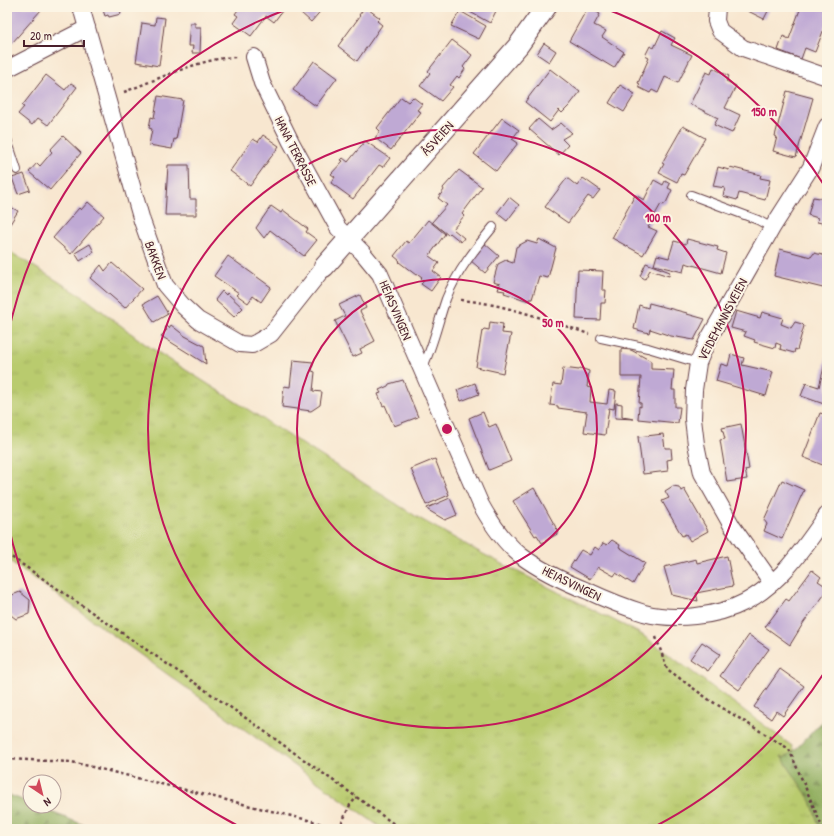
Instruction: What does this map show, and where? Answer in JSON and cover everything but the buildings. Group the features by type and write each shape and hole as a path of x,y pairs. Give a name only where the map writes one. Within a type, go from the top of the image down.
{"street":[{"name":"BAKKEN","path":"81,7 142,221 165,285 198,320 240,344 252,345 271,334 324,267"},
{"name":"ÅSVEIEN","path":"324,267 518,46 546,7"},
{"path":"717,7 716,21 720,31 743,48 827,77"},
{"path":"7,69 87,28"},
{"name":"HANA TERRASSE","path":"254,57 262,83 294,149 338,228 348,240"},
{"name":"VEIDEMANNSVEIEN","path":"772,583 732,526 702,473 693,419 694,390 698,363 718,321 772,228 822,155 827,126"},
{"name":"HEIASVINGEN","path":"348,240 362,252 380,274 481,505 492,523 520,555 557,579 618,604 645,613 685,617 720,611 743,603 757,595 772,583 792,563 827,515"}],"lane":[{"path":"7,139 17,170"},
{"path":"691,195 758,220 772,228"},
{"path":"422,370 428,358 446,298 456,277 493,226"},
{"path":"601,338 648,348 698,363"}],"path":[{"path":"107,98 201,64 227,57 254,57"},
{"path":"446,298 478,302 536,316 601,338"},
{"path":"7,554 240,714 401,829"},
{"path":"656,637 667,669 708,699 788,749 823,829"},
{"path":"7,759 72,762 316,822 333,829"},
{"path":"338,829 350,805 357,797"}],"green space":[{"path":"7,250 85,298 145,344 417,517 483,554 641,634 792,746 826,829 383,829 7,559"},
{"path":"827,716 827,829 820,829 811,801 781,756 784,758 795,750"},
{"path":"7,794 22,800 22,814 56,814 89,827 113,829 7,829"}]}
